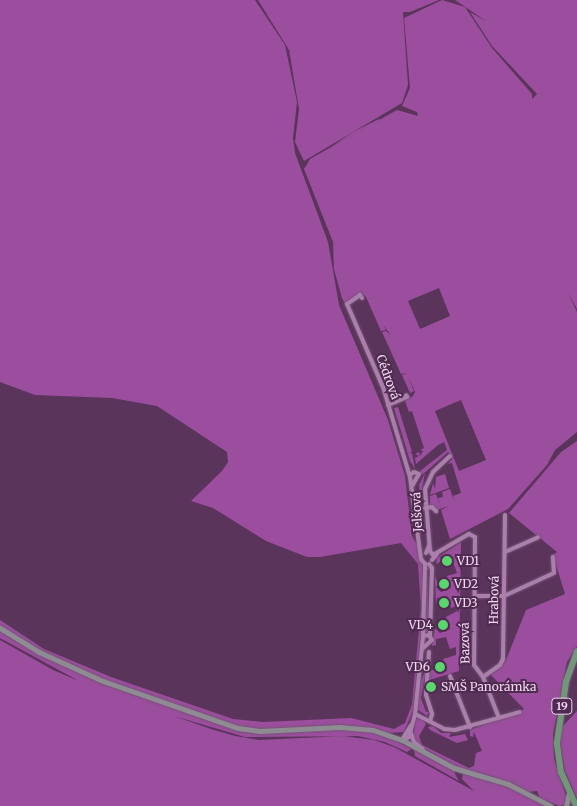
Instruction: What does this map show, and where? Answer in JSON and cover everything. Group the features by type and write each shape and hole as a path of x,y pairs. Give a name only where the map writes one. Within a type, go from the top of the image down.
{"main road":[{"name":"19","path":"576,806 560,768 558,734 568,672 577,652"}],"street":[{"name":"Cédrová","path":"362,298 360,295 347,304 383,387 410,477 421,550 429,561"},
{"path":"353,330 358,328"},
{"path":"377,390 383,387"},
{"path":"388,405 407,397 406,395"},
{"name":"Jelšová","path":"429,561 425,508 429,479 446,463 450,456"},
{"name":"Cédrová","path":"410,477 413,472 419,474 412,486"},
{"path":"425,508 432,507 436,511"},
{"name":"Hrabová","path":"483,677 503,661 505,514"},
{"name":"Bazová","path":"429,561 437,554 472,534 476,538 474,665 483,677 499,718"},
{"path":"505,552 538,537"},
{"path":"422,649 431,641 432,568 424,554 429,546"},
{"path":"475,596 504,596 555,572 556,568 553,557"},
{"path":"402,740 408,738 414,714 422,649 429,561"},
{"path":"0,628 39,652 103,681 238,728 275,731 355,727 402,740 460,770 508,784 551,806"},
{"path":"423,636 430,635"},
{"path":"429,652 426,695 432,714 430,721"},
{"path":"450,676 470,727"},
{"path":"414,714 448,730 470,727 520,712"},
{"path":"402,740 412,722"},
{"path":"411,731 414,742 438,760"},
{"path":"566,806 569,793"}],"shaded area":[{"path":"0,0 255,0 285,45 297,102 293,138 295,153 328,242 339,305 388,420 405,476 412,536 419,548 422,566 422,622 413,711 404,732 389,733 345,725 264,730 238,726 106,681 32,646 0,626 0,620 44,649 111,677 233,719 263,722 351,718 394,729 405,723 412,704 421,608 418,564 401,543 320,557 307,557 266,541 213,508 191,501 222,471 228,462 227,452 157,406 112,398 35,395 0,382"},
{"path":"258,0 439,0 410,12 403,12 408,85 402,103 304,161 295,142 299,109 289,50"},
{"path":"442,0 465,7 492,48 532,94 532,99 537,94 492,46 470,12 486,21 455,0 577,0 577,309 568,293 577,312 577,432 555,450 547,465 508,509 450,539 441,510 449,506 437,510 430,506 430,496 436,494 441,508 438,498 443,497 442,492 450,489 454,501 453,496 461,493 452,463 448,464 452,459 448,452 422,475 420,471 447,450 444,442 416,464 415,458 419,456 415,454 419,452 420,456 423,451 420,450 424,448 412,411 409,412 405,401 413,396 415,392 407,375 414,391 410,393 402,375 407,373 401,374 382,332 386,331 391,335 383,325 386,330 381,331 366,297 361,293 345,304 342,298 334,269 333,242 304,169 310,159 397,110 418,116 417,112 402,106 410,88 404,18","holes":["439,288 450,316 420,329 408,301","461,400 486,460 459,471 435,411"]},
{"path":"381,118 377,122 331,147 353,132"},
{"path":"398,407 412,452 409,452 412,453 415,469 410,461 394,408"},
{"path":"577,441 577,646 567,662 553,734 554,759 567,799 564,805 559,806 540,798 537,791 528,792 460,769 420,746 413,737 416,719 420,717 426,724 419,736 422,745 469,768 474,766 476,753 482,751 474,732 473,737 470,736 470,730 524,709 490,674 506,660 526,610 565,594 553,555 557,552 509,513 561,452"},
{"path":"425,473 420,497 419,485"},
{"path":"445,474 449,488 430,495 433,483 435,489 436,477"},
{"path":"461,542 459,671 429,680 430,670 435,670 437,674 447,671 443,659 456,655 456,647 450,649 446,637 436,639 436,645 432,646 435,628 440,633 450,629 446,617 457,611 456,606 451,608 447,596 437,598 436,605 435,577 439,584 436,587 441,592 451,588 447,576 457,573 450,554 440,557 442,561 436,564 437,558"},
{"path":"429,566 431,569 427,570 429,631 425,633 426,570"},
{"path":"0,630 23,645 84,675 223,725 264,733 355,729 386,735 411,749 407,752 385,742 358,736 344,736 374,740 394,747 474,791 462,779 463,774 502,783 547,806 0,806 0,640 53,670 79,681 0,638","holes":["174,716 245,737 340,736 259,740 235,736"]},
{"path":"426,670 421,698 426,712 429,712 427,716 417,709 421,680"},
{"path":"577,711 577,798 565,771 560,742 562,727"},
{"path":"433,726 441,733 451,733 449,737 465,734 468,740 457,743 430,730 428,727"},
{"path":"414,750 453,770 459,781 415,756"}],"place":[{"name":"VD1","path":"447,561"},
{"name":"VD2","path":"444,584"},
{"name":"VD3","path":"444,603"},
{"name":"VD4","path":"443,625"},
{"name":"VD6","path":"440,667"},
{"name":"SMŠ Panorámka","path":"431,687"}]}
